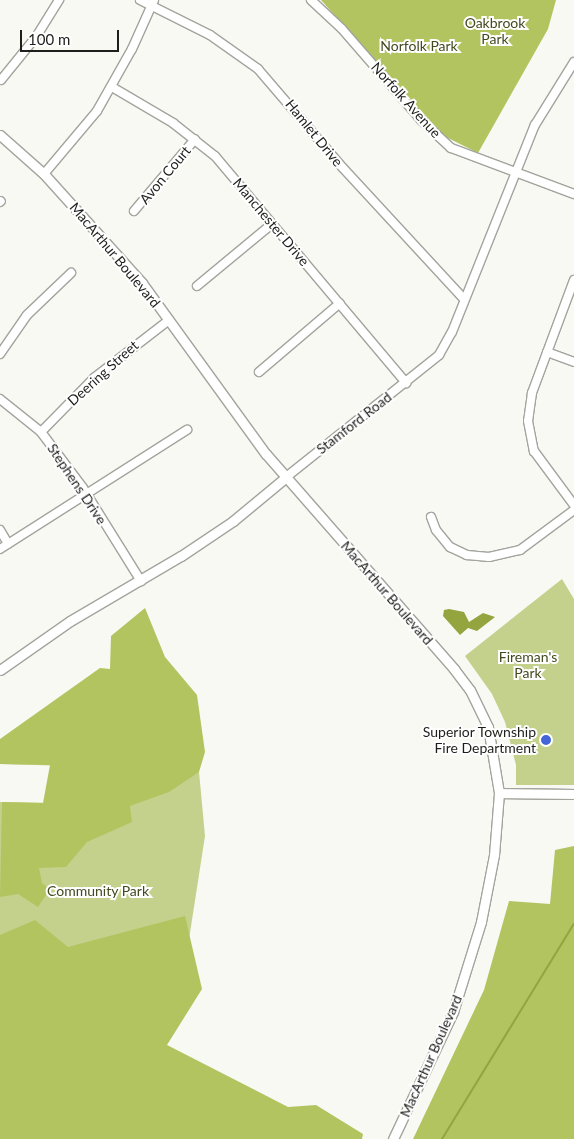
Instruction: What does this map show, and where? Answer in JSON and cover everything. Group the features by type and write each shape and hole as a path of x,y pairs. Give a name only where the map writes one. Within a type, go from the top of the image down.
{"street":[{"path":"1,80 36,36 59,0"},
{"name":"Hamlet Drive","path":"140,0 153,3 210,35 258,69 343,168 464,299"},
{"name":"Norfolk Avenue","path":"311,0 342,29 421,120 451,148 513,173 574,194"},
{"path":"44,174 76,138 112,87 153,3"},
{"name":"Stamford Road","path":"0,670 70,621 141,581 233,520 439,355 452,332 513,173 535,126 574,62"},
{"name":"Manchester Drive","path":"112,87 195,139 230,172 406,383"},
{"name":"MacArthur Boulevard","path":"0,135 44,174 107,241 169,320 285,478 470,690 493,742 499,793 489,888 466,976 441,1042 393,1139"},
{"name":"Avon Court","path":"134,211 195,139"},
{"path":"197,286 272,224"},
{"path":"0,354 27,315 71,273"},
{"path":"574,280 528,407 530,435 541,463 574,505"},
{"path":"259,372 340,303"},
{"name":"Deering Street","path":"41,432 94,378 169,320"},
{"path":"547,352 574,362"},
{"name":"Stephens Drive","path":"0,399 41,432 87,496 141,581"},
{"path":"0,549 87,496 187,430"},
{"path":"431,517 436,530 450,547 467,555 488,557 520,550 574,510"},
{"path":"0,530 8,544"},
{"path":"499,793 574,794"}],"green space":[{"path":"321,0 556,0 548,29 478,153 440,134"},
{"name":"Fireman's Park","path":"562,579 574,599 574,785 516,785 516,765 505,722 492,694 465,656"},
{"path":"145,608 165,657 197,695 205,752 199,772 169,792 130,806 132,822 87,842 66,867 39,868 42,883 50,889 38,907 18,894 0,897 2,802 43,803 50,765 0,764 0,739 100,668 110,669 111,636"},
{"name":"Community Park","path":"192,696 205,836 181,991 0,958 0,802 55,803 71,766 0,764 0,754"},
{"path":"574,846 574,1139 413,1139 484,990 509,901 550,904 555,850"},
{"path":"185,916 202,989 167,1045 288,1107 316,1105 363,1134 362,1139 0,1139 0,935 35,920 68,947"}],"shaded area":[{"path":"444,610 464,612 469,622 483,613 495,617 477,631 468,628 460,635 443,616"}],"waterway":[{"path":"442,1139 574,924"}],"place":[{"name":"Superior Township Fire Department","path":"546,740"}],"park label":[{"name":"Oakbrook Park","path":"495,32"},
{"name":"Norfolk Park","path":"419,46"}]}
